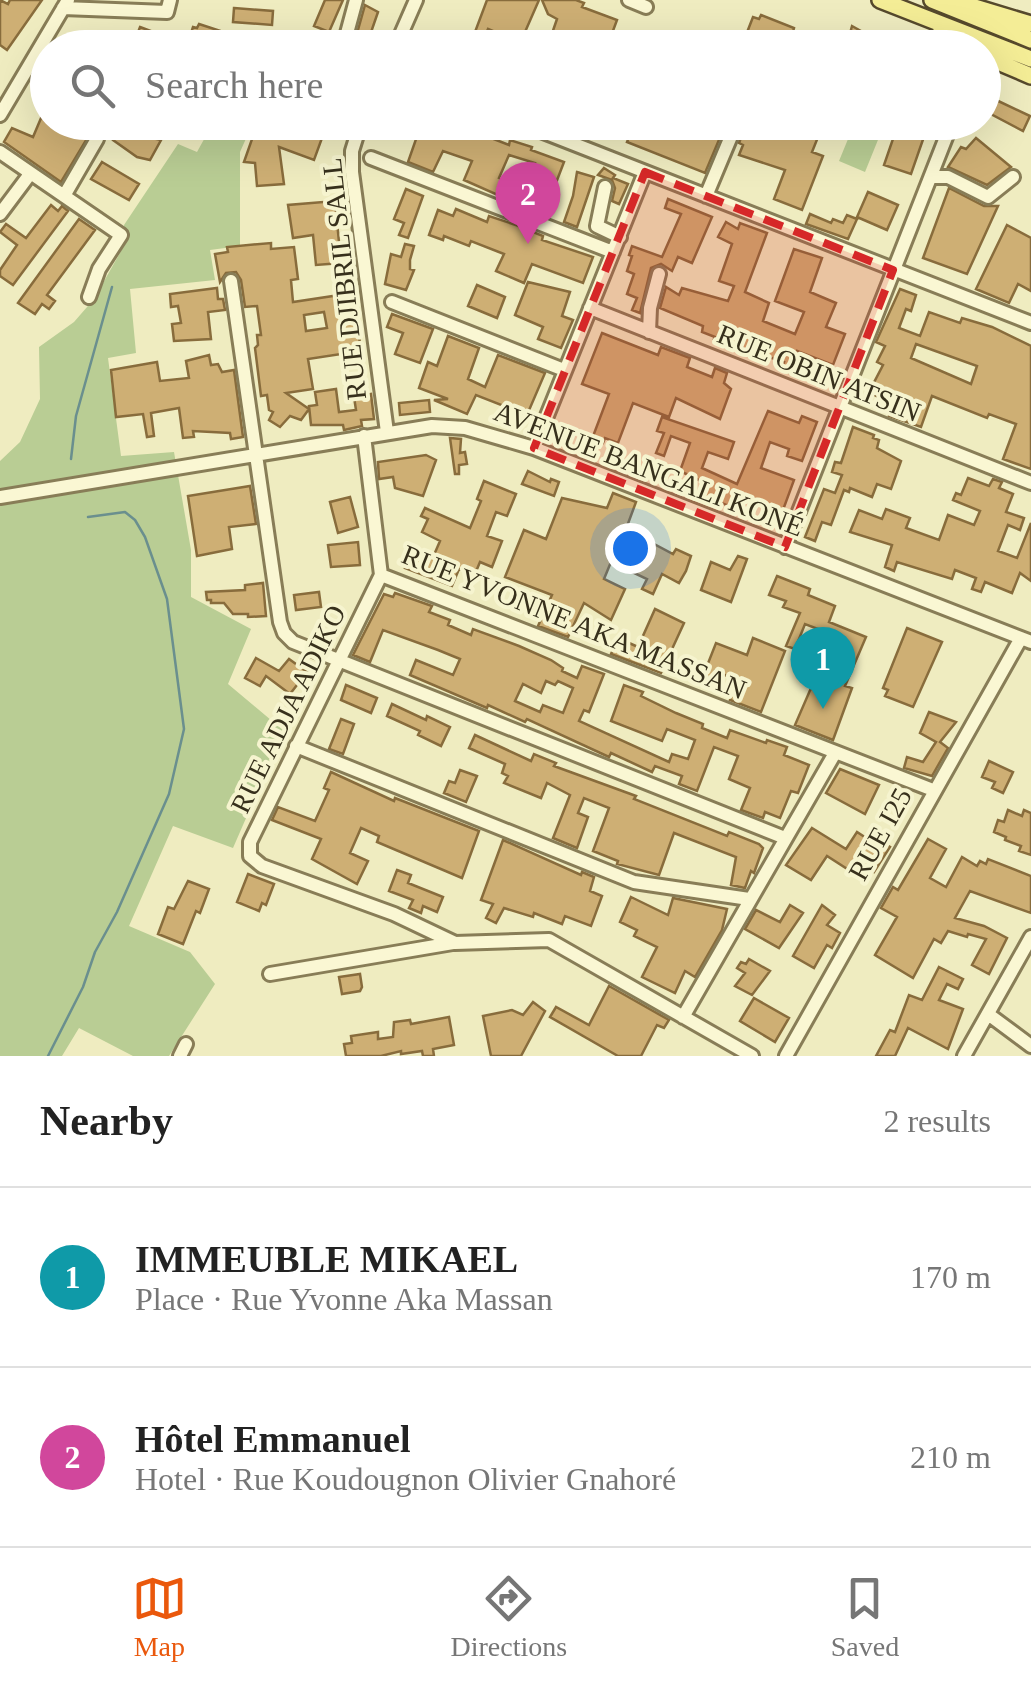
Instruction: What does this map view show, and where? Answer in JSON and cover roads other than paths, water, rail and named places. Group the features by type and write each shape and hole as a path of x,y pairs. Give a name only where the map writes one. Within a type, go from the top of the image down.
{"main road":[{"path":"880,0 935,30"},
{"path":"880,0 957,30"},
{"path":"932,0 1031,40"},
{"path":"953,0 1031,24"},
{"path":"1001,47 1031,59"},
{"path":"1001,63 1031,76"}],"street":[{"path":"348,30 356,0"},
{"path":"403,30 416,0"},
{"path":"629,0 646,6"},
{"path":"51,30 66,4 168,6"},
{"path":"0,115 30,65"},
{"path":"64,196 96,140"},
{"name":"RUE DJIBRIL SALL","path":"355,140 352,172 387,432"},
{"path":"564,140 1031,323"},
{"path":"706,196 729,140"},
{"path":"785,547 945,140"},
{"path":"0,152 121,235 99,269 89,297"},
{"path":"370,158 614,252"},
{"path":"534,448 646,172"},
{"path":"0,214 30,174"},
{"path":"931,176 948,177 988,197 1013,177"},
{"path":"604,188 597,226 620,237"},
{"path":"649,332 650,308 660,274"},
{"path":"230,281 284,633 293,642 339,663 785,838"},
{"path":"392,302 564,370"},
{"name":"RUE OBIN ATSIN","path":"590,308 1031,483"},
{"name":"AVENUE BANGALI KONÉ","path":"0,496 450,425 534,448 1026,640"},
{"name":"RUE YVONNE AKA MASSAN","path":"364,436 380,575 933,790"},
{"name":"RUE ADJA ADIKO","path":"380,575 250,842 250,856 262,866 394,914 455,943 548,940 752,1056"},
{"name":"RUE I25","path":"786,1056 933,790 1026,640"},
{"path":"296,746 634,882 749,899"},
{"path":"683,1017 834,753"},
{"path":"964,1056 1031,937"},
{"path":"270,974 455,943"},
{"path":"988,1014 1031,1046"}],"waterway":[{"path":"71,459 76,416 112,287"},
{"path":"48,1056 169,794 184,729 167,599 145,537 125,512 88,517"}],"place":[{"name":"Hôtel Emmanuel","path":"528,244"},
{"name":"IMMEUBLE MIKAEL","path":"823,709"}]}
